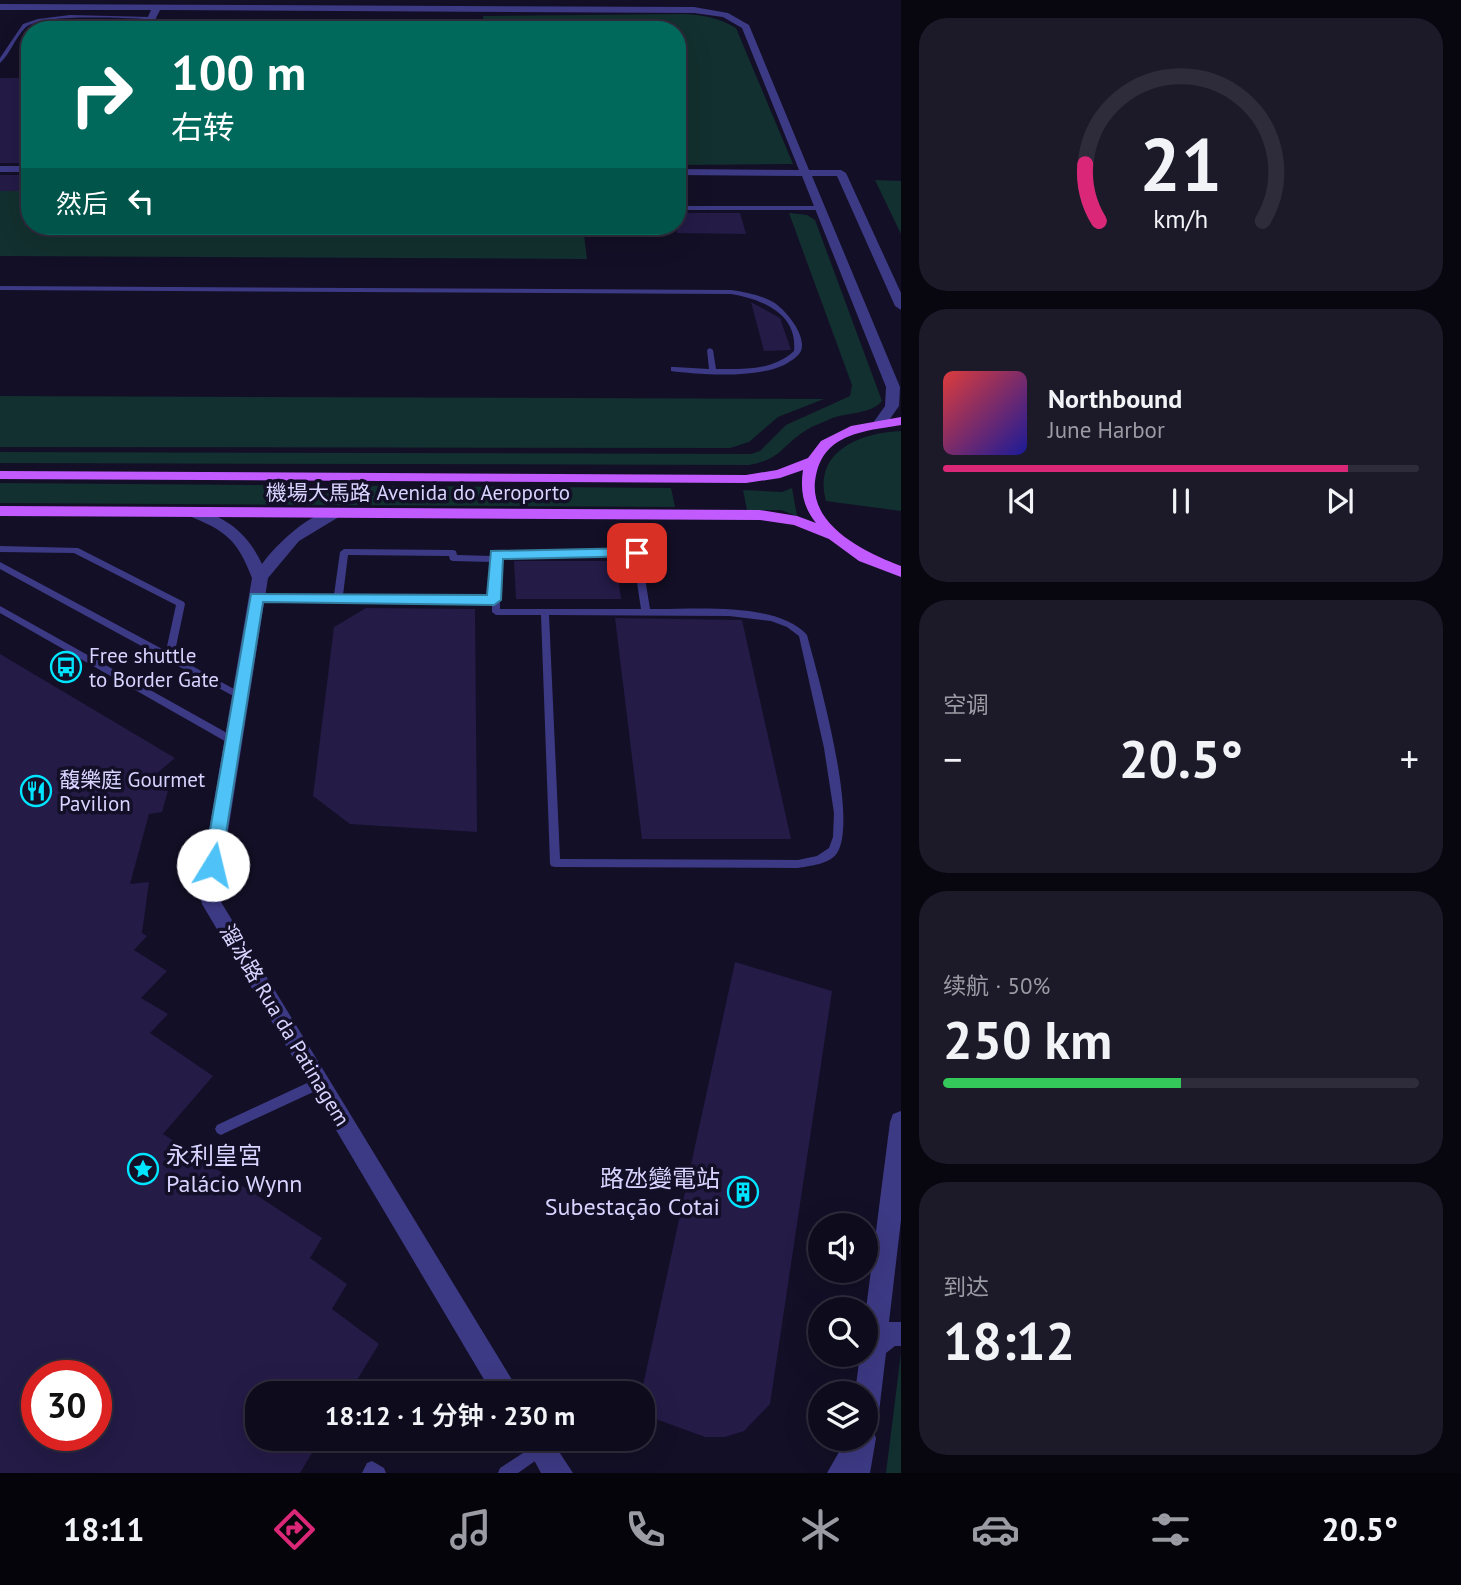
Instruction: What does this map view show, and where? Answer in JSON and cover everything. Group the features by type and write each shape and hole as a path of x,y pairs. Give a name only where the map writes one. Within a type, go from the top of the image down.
{"main road":[{"path":"898,574 859,554 832,535 813,510 805,485 809,462 820,448 836,437 856,428 901,421"},
{"name":"機場大馬路 Avenida do Aeroporto","path":"0,475 746,479 780,474 809,462"},
{"name":"機場大馬路 Avenida do Aeroporto","path":"0,511 760,515 797,521 832,535"}],"street":[{"path":"0,7 694,10 725,15 746,27 892,387 892,406 880,423"},
{"path":"150,21 157,7"},
{"path":"0,169 21,170"},
{"path":"686,172 841,173 900,303"},
{"name":"溜冰路 Rua da Patinagem","path":"192,512 225,525 247,543 258,587 209,889 212,904 500,1381"},
{"name":"溜冰路 Rua da Patinagem","path":"258,587 290,538 306,527 340,512"},
{"path":"878,1313 901,1122"},
{"path":"878,1343 891,1334 901,1334"},
{"path":"543,1451 551,1465 560,1473"},
{"path":"840,1473 854,1451"},
{"path":"857,1473 861,1451"}],"lane":[{"path":"40,21 55,18 151,18"},
{"path":"0,62 21,31"},
{"path":"686,208 820,208"},
{"path":"0,288 731,292 769,302 789,317 799,346 787,363 768,369 674,369"},
{"path":"710,350 713,370"},
{"path":"0,549 75,550 181,604 169,657"},
{"path":"338,599 344,552 453,553 453,558 495,559"},
{"path":"545,613 555,863 798,864 815,861 833,851 839,836 838,793 803,635 796,627 765,615 646,611 496,612 496,554 637,553 646,611"},
{"path":"0,565 240,696"},
{"path":"258,587 338,599 494,600"},
{"path":"0,609 233,741"},
{"path":"221,1129 320,1083"},
{"path":"505,1473 529,1451"},
{"path":"369,1473 372,1468 379,1473"}],"green space":[{"path":"685,14 724,22 736,28 793,164 686,165 686,21 483,21 483,16"},
{"path":"0,178 21,179 21,235 584,235 587,259 0,256"},
{"path":"875,180 901,181 901,234"},
{"path":"789,213 807,215 815,220 882,401 871,409 836,417 811,428 775,456 760,462 749,465 0,463 0,452 751,454 760,451 786,425 850,396 852,385"},
{"path":"0,396 824,399 778,417 749,442 730,448 0,447"},
{"path":"901,431 901,511 826,501 826,469 833,457 856,441"},
{"path":"0,483 671,488 675,507 0,503"},
{"path":"792,488 797,516 781,510 747,510 743,490 782,492"},
{"path":"901,1353 901,1473 886,1473"}],"building":[{"path":"0,78 21,78 21,163 0,163"},
{"path":"0,175 21,175 21,191 0,191"},
{"path":"686,213 740,213 746,234 686,233"},
{"path":"751,302 780,318 791,350 764,351"},
{"path":"514,561 616,561 621,599 516,599"},
{"path":"366,608 475,609 477,832 350,824 313,796 334,627"},
{"path":"615,618 742,620 791,839 642,839"},
{"name":"永利皇宮 Palácio Wynn","path":"0,654 175,758 142,786 168,791 162,812 149,814 130,884 149,882 142,933 147,936 134,950 167,971 141,998 168,1014 150,1033 213,1076 163,1134 322,1238 310,1258 347,1284 332,1309 379,1344 356,1381 245,1381 245,1451 313,1451 300,1473 0,1473"},
{"name":"路氹變電站 Subestação Cotai","path":"735,962 832,991 770,1404 744,1431 725,1437 705,1437 655,1419 655,1381 644,1381"}],"place":[{"name":"Free shuttle to Border Gate","path":"66,667"},
{"name":"馥樂庭 Gourmet Pavilion","path":"36,791"},
{"name":"永利皇宮 Palácio Wynn","path":"143,1169"},
{"name":"路氹變電站 Subestação Cotai","path":"743,1192"}],"route":[{"path":"213,865 256,597 494,600 496,554 637,553"}]}
